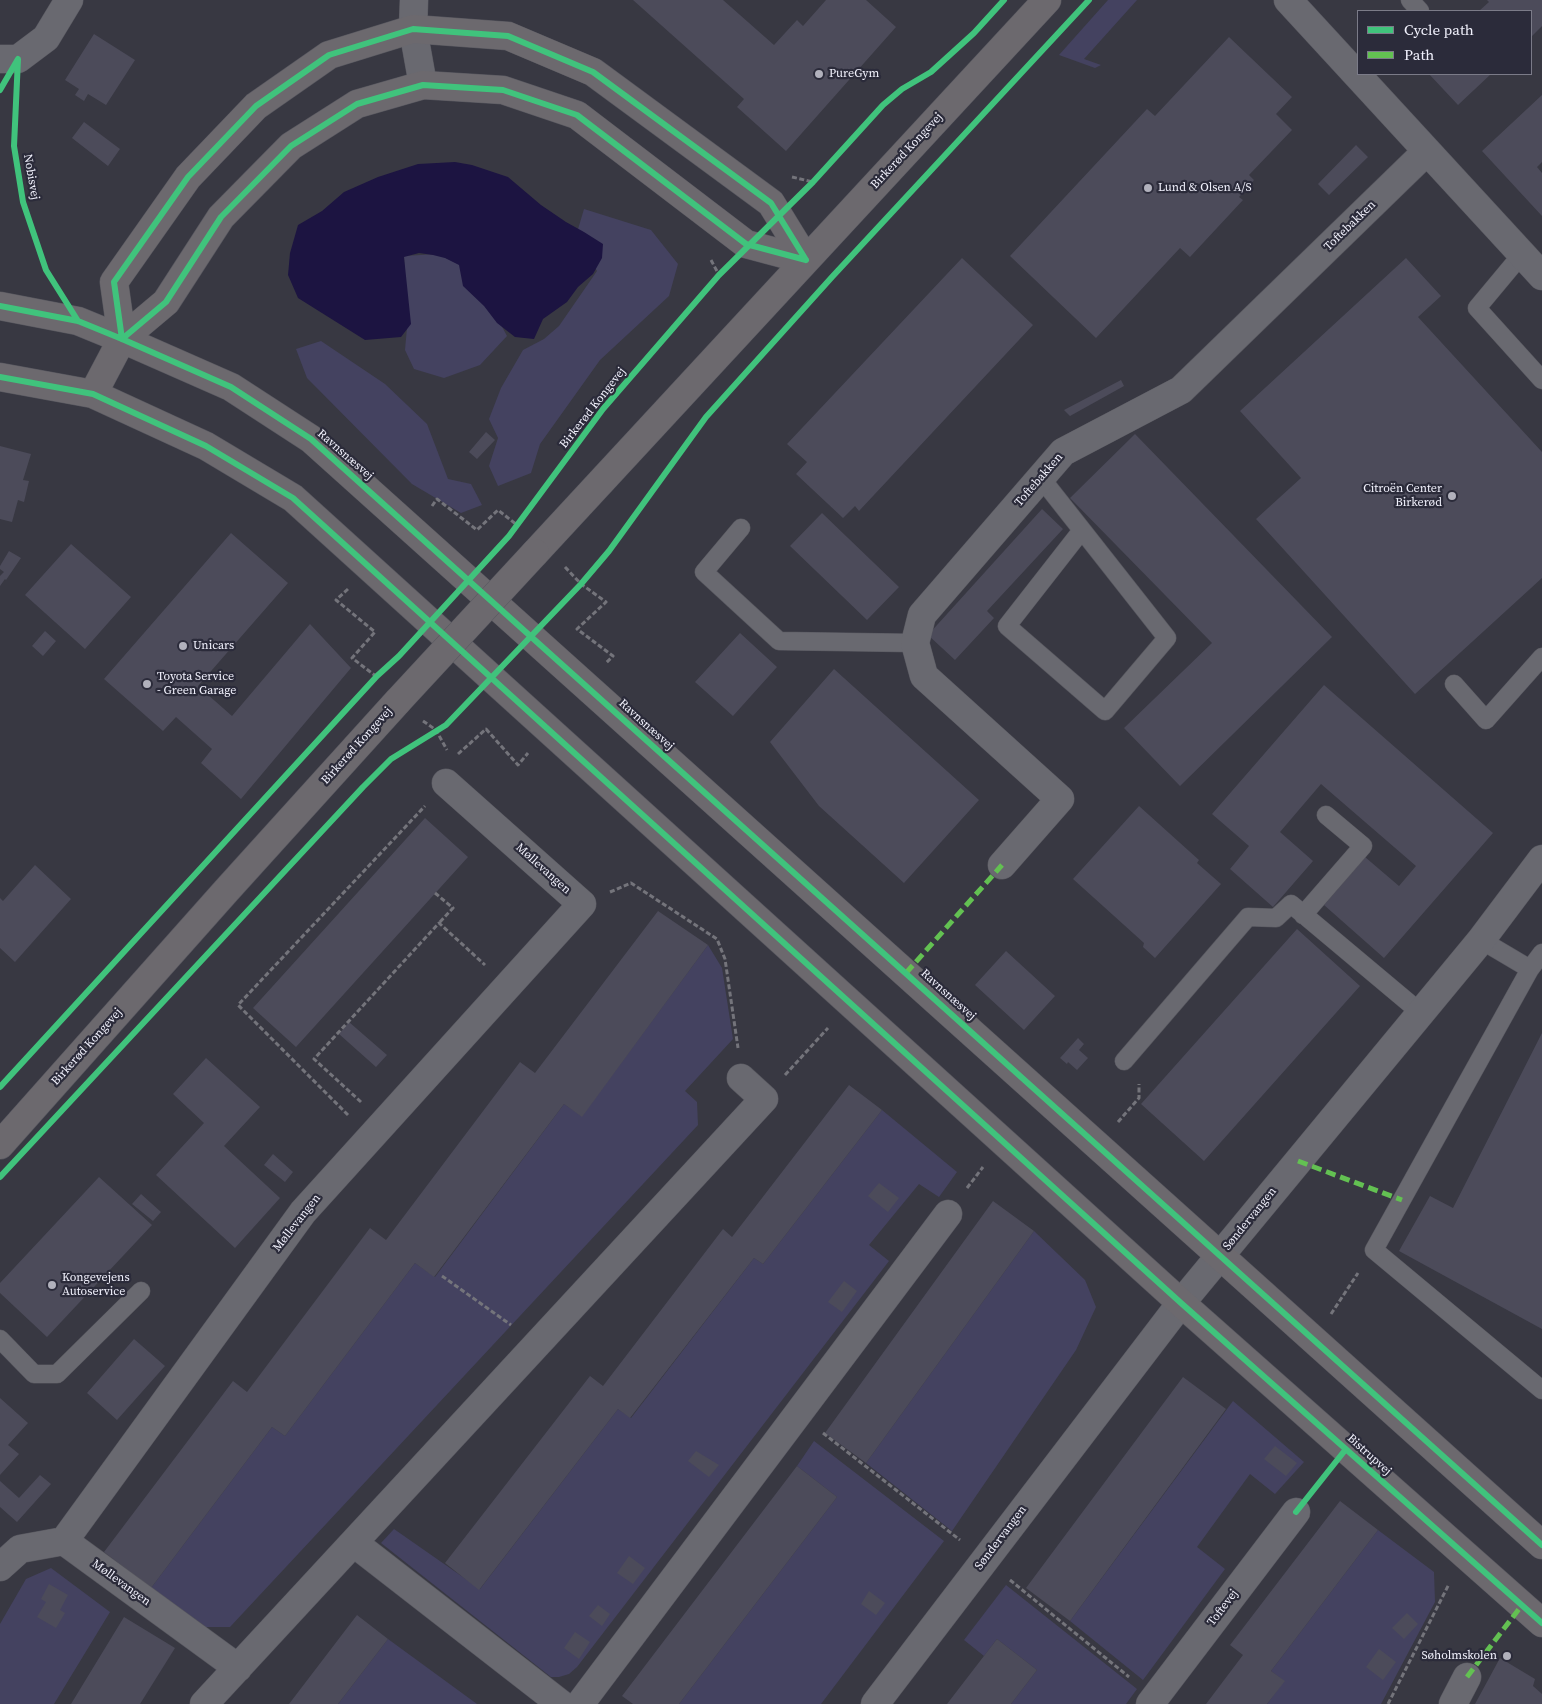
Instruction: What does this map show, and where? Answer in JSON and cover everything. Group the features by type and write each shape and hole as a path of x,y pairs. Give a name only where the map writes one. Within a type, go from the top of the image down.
{"main road":[{"name":"Birkerød Kongevej","path":"0,1145 398,701 1047,0"},
{"path":"122,339 114,282 188,177 256,106 329,55 413,29 508,36 593,72 772,203 806,260"},
{"path":"93,394 122,339 166,302 221,217 291,146 357,104 423,85 503,90 577,115 746,244 806,260"},
{"name":"Ravnsnæsvej","path":"0,306 78,321 122,339 231,387 311,439 1221,1256"},
{"path":"0,377 93,394 206,446 293,498 1181,1303"},
{"path":"1221,1256 1542,1545"},
{"name":"Bistrupvej","path":"1181,1303 1542,1623"}],"street":[{"path":"0,59 18,59 46,38 69,0"},
{"path":"414,0 413,29 423,85"},
{"path":"1288,0 1542,276"},
{"name":"Toftebakken","path":"1002,865 1060,799 924,676 916,643 922,615 1063,452 1181,390 1427,151"},
{"name":"Møllevangen","path":"238,1668 64,1541 303,1212 582,904 449,771"},
{"name":"Søndervangen","path":"875,1704 1181,1303 1481,940 1542,859"},
{"path":"204,1704 764,1099 741,1078"},
{"path":"580,1704 948,1214"},
{"name":"Toftevej","path":"1152,1701 1296,1512"},
{"path":"0,1567 20,1549 64,1541"},
{"path":"354,1543 561,1704"},
{"path":"1453,1704 1467,1677"}],"lane":[{"path":"1410,0 1419,10"},
{"path":"1522,254 1477,308 1542,380"},
{"path":"1041,478 1082,530 1167,638 1105,711 1007,626 1082,530"},
{"path":"741,528 704,572 779,642 916,643"},
{"path":"1454,684 1486,720 1542,657"},
{"path":"1303,914 1363,846 1326,815"},
{"path":"1124,1061 1248,917 1276,918 1290,904 1421,1013"},
{"path":"1481,940 1530,969"},
{"path":"1542,953 1530,969 1374,1250 1542,1390"},
{"path":"0,1340 34,1374 57,1374 141,1291"}],"path":[{"path":"779,216 819,175"},
{"path":"713,283 750,244"},
{"path":"437,499 477,530 498,510"},
{"path":"514,531 524,518"},
{"path":"539,549 579,586 606,602 577,629 613,656"},
{"path":"579,586 587,577"},
{"path":"336,600 375,632 352,658 377,676 398,701 438,729 449,771"},
{"path":"371,684 384,670"},
{"path":"429,735 438,729"},
{"path":"377,1130 238,1006 486,729 518,765"},
{"path":"582,904 630,883 717,939 725,959 741,1078"},
{"path":"377,1130 314,1059 453,908 435,893"},
{"path":"440,923 507,986"},
{"path":"764,1099 850,1003"},
{"path":"1098,1145 1139,1098 1140,1078 1124,1061"},
{"path":"948,1214 1003,1140"},
{"path":"1314,1339 1374,1250"},
{"path":"442,1276 537,1344"},
{"path":"798,1414 985,1560 1152,1701"},
{"path":"1388,1704 1464,1554"}],"shaded area":[{"path":"1108,0 1137,0 1084,59 1101,65 1095,68 1059,55"},
{"path":"455,162 472,165 508,177 541,205 603,244 602,258 593,274 578,287 567,302 543,319 534,339 515,337 497,323 484,306 463,286 459,265 445,258 433,255 419,253 404,257 411,324 401,337 365,340 298,298 288,275 290,253 298,225 322,211 344,192 378,177 418,164"},
{"path":"584,209 651,230 678,264 669,296 600,360 540,444 531,473 498,486 489,466 498,438 489,419 501,388 523,350 544,339 559,326 597,271 576,236"},
{"path":"438,254 466,268 486,297 507,336 480,365 444,378 414,369 405,350 407,328 404,256"},
{"path":"321,341 385,384 427,424 448,479 471,484 482,505 461,513 412,484 307,378 296,349"},
{"path":"708,945 722,968 733,1039 685,1091 697,1102 698,1125 230,1627 206,1627 151,1588 272,1427 285,1436 415,1263 435,1277 564,1104 582,1116"},
{"path":"882,1110 957,1172 939,1197 919,1184 869,1245 889,1261 577,1667 569,1674 551,1677 381,1543 394,1529 480,1589 618,1409 631,1418 754,1258 763,1264"},
{"path":"1034,1231 1085,1280 1096,1307 1076,1350 952,1531 866,1463"},
{"path":"1233,1401 1304,1462 1275,1494 1250,1474 1197,1547 1225,1569 1143,1680 1070,1621"},
{"path":"814,1441 944,1541 821,1704 679,1704 837,1497 797,1466"},
{"path":"1378,1530 1434,1572 1435,1602 1381,1704 1267,1704 1284,1681 1271,1671"},
{"path":"51,1568 110,1612 54,1704 0,1704 0,1624 26,1579"},
{"path":"1006,1585 1137,1689 1126,1704 1011,1704 1037,1670 997,1639 984,1656 964,1640"},
{"path":"388,1639 477,1704 338,1704"}],"building":[{"path":"633,0 723,0 774,45 797,20 803,26 826,0 866,0 896,27 786,151 737,107 744,99"},
{"path":"1487,0 1542,0 1542,26 1532,36 1532,10 1480,10 1489,2"},
{"path":"94,34 135,60 106,105 88,94 84,101 75,95 79,89 65,80"},
{"path":"1229,37 1292,97 1276,114 1292,130 1249,175 1254,180 1239,197 1243,200 1190,257 1180,248 1096,338 1010,256 1147,109 1155,116"},
{"path":"1430,75 1490,75 1458,105"},
{"path":"1542,95 1542,162 1537,167 1542,173 1542,216 1482,151"},
{"path":"84,122 120,149 108,166 72,138"},
{"path":"1356,145 1368,157 1329,195 1318,184"},
{"path":"962,258 1033,325 859,511 855,506 843,518 796,474 807,462 787,444"},
{"path":"1406,258 1441,296 1418,317 1542,452 1542,578 1415,694 1256,519 1301,478 1240,411"},
{"path":"1121,380 1124,386 1070,416 1064,410"},
{"path":"486,432 495,440 477,459 469,452"},
{"path":"1135,434 1332,637 1180,786 1124,728 1212,643 1070,498"},
{"path":"0,446 31,454 23,480 29,481 24,502 18,500 12,522 0,519"},
{"path":"1042,509 1063,529 987,611 994,618 955,660 928,635"},
{"path":"822,513 899,587 867,620 790,546"},
{"name":"Unicars","path":"231,533 288,583 198,686 232,716 310,624 351,668 241,799 201,763 212,749 176,717 163,731 104,679"},
{"path":"71,544 131,597 85,649 25,595"},
{"path":"9,551 21,558 0,586 0,576 4,572 0,569 0,566"},
{"path":"45,631 56,641 43,656 32,646"},
{"path":"740,633 777,667 733,716 695,682"},
{"path":"834,669 979,800 904,883 819,806 770,742"},
{"path":"1324,685 1493,833 1384,958 1324,905 1365,857 1399,886 1416,866 1321,784 1280,832 1313,861 1273,907 1230,869 1249,846 1212,814"},
{"path":"1139,806 1199,860 1197,863 1221,884 1155,958 1143,947 1144,943 1073,879"},
{"path":"425,818 468,857 296,1047 253,1008"},
{"path":"35,865 71,899 15,962 0,948 0,898 3,901"},
{"path":"658,911 708,945 582,1117 564,1104 434,1277 415,1263 285,1436 272,1427 151,1588 104,1552 233,1381 247,1392 370,1228 386,1240 520,1062 535,1073"},
{"path":"1297,929 1360,986 1204,1161 1141,1104"},
{"path":"1006,951 1055,996 1024,1030 975,985"},
{"path":"349,1022 387,1055 376,1067 339,1034"},
{"path":"1542,1033 1542,1329 1399,1251 1430,1196 1453,1208"},
{"path":"1078,1038 1084,1044 1079,1050 1088,1058 1077,1070 1060,1058"},
{"path":"206,1058 260,1107 224,1146 280,1198 235,1248 156,1175 204,1123 173,1094"},
{"path":"849,1085 882,1110 763,1264 754,1258 630,1418 618,1409 479,1590 445,1563 590,1376 603,1386 723,1229 732,1237"},
{"path":"273,1154 293,1172 285,1182 264,1165"},
{"path":"99,1177 152,1225 47,1337 0,1293 0,1283"},
{"path":"879,1183 899,1198 888,1212 868,1196"},
{"path":"141,1194 161,1212 153,1221 132,1204"},
{"path":"993,1201 1034,1231 866,1463 825,1433"},
{"path":"844,1281 857,1291 842,1312 828,1302"},
{"path":"134,1339 165,1366 117,1420 87,1393"},
{"path":"1183,1377 1226,1409 1070,1621 1026,1588"},
{"path":"0,1398 28,1423 8,1445 19,1454 0,1475"},
{"path":"1275,1446 1297,1463 1286,1476 1264,1459"},
{"path":"696,1451 719,1465 709,1477 688,1461"},
{"path":"797,1466 837,1497 679,1704 633,1704 622,1696"},
{"path":"40,1475 51,1484 17,1522 0,1507 0,1481 19,1498"},
{"path":"1340,1501 1378,1530 1271,1671 1285,1681 1267,1704 1206,1704 1243,1655 1230,1645"},
{"path":"629,1556 645,1568 633,1584 617,1573"},
{"path":"49,1584 68,1595 60,1610 65,1613 56,1628 37,1617 46,1602 41,1599"},
{"path":"869,1591 885,1603 876,1615 861,1604"},
{"path":"598,1605 610,1614 602,1626 589,1616"},
{"path":"1407,1613 1418,1624 1404,1639 1392,1628"},
{"path":"357,1615 388,1639 338,1704 289,1704"},
{"path":"124,1617 175,1648 140,1704 71,1704"},
{"path":"575,1632 590,1642 579,1659 564,1648"},
{"path":"997,1639 1037,1670 1011,1704 947,1704"},
{"path":"1379,1649 1396,1662 1383,1680 1366,1667"},
{"name":"Søholmskolen","path":"1500,1658 1535,1679 1533,1686 1542,1694 1542,1704 1475,1704"}],"marked path":[{"path":"906,973 1002,865"},
{"path":"1298,1161 1402,1200"},
{"path":"1467,1677 1522,1605"}],"cycle path":[{"path":"0,1087 377,676 399,656 509,536 603,409 719,275 813,182 883,105 902,89 931,72 974,33 1004,0"},
{"path":"0,1177 363,787 391,759 446,725 581,584 609,551 706,417 832,277 1089,0"},
{"path":"122,339 114,282 188,177 256,106 329,55 413,29 508,36 593,72 771,203 806,260"},
{"name":"Nobisvej","path":"0,90 18,59 14,146 23,202 46,270 78,321"},
{"path":"122,339 166,302 221,217 291,146 357,104 423,85 503,90 577,115 746,244 806,260"},
{"path":"0,306 78,321 122,339 231,387 311,439 1542,1545"},
{"path":"0,377 93,394 206,446 293,498 1181,1303 1542,1623"},
{"path":"1296,1512 1346,1449"}],"place":[{"name":"PureGym","path":"819,74"},
{"name":"Lund & Olsen A/S","path":"1148,188"},
{"name":"Citroën Center Birkerød","path":"1452,496"},
{"name":"Unicars","path":"183,646"},
{"name":"Toyota Service - Green Garage","path":"147,684"},
{"name":"Kongevejens Autoservice","path":"52,1285"},
{"name":"Søholmskolen","path":"1507,1656"}]}
